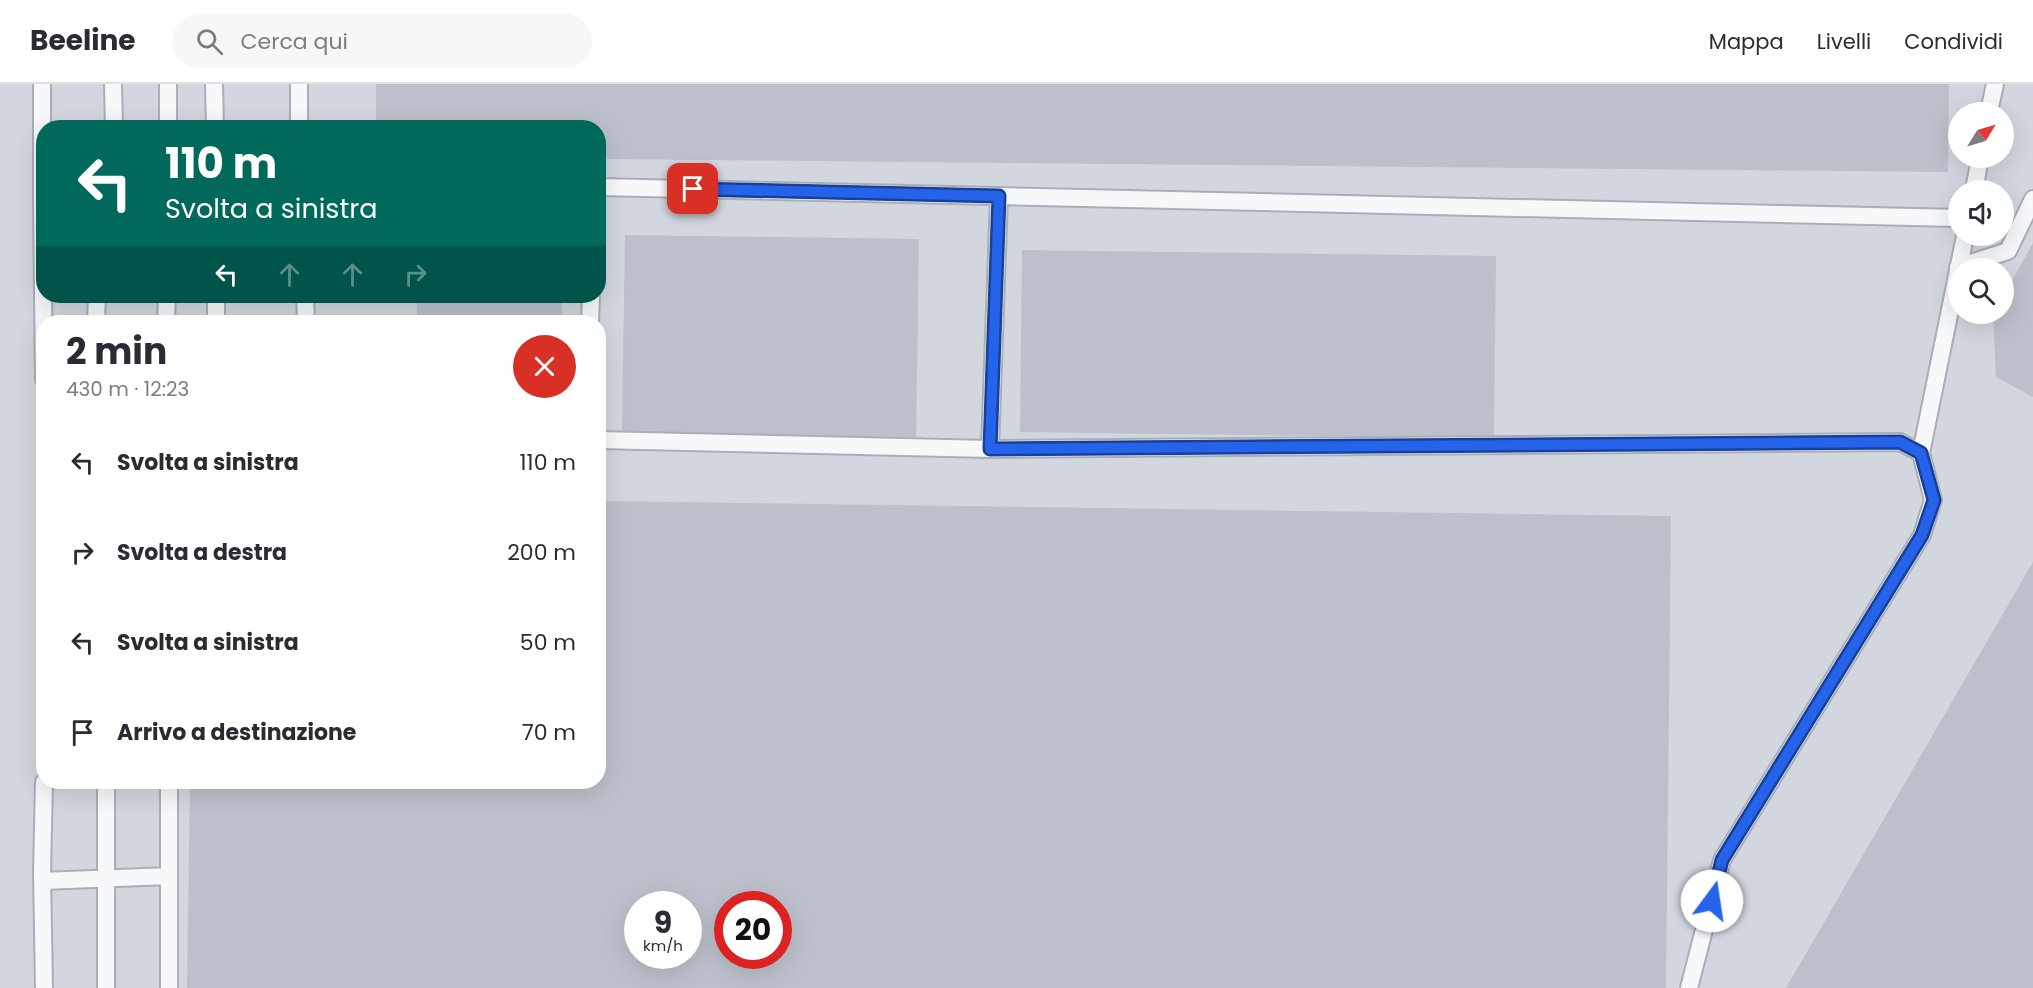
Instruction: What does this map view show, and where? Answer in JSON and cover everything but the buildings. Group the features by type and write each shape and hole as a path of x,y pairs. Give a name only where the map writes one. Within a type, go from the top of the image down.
{"lane":[{"path":"42,84 43,120"},
{"path":"113,84 114,120"},
{"path":"168,84 168,120"},
{"path":"214,84 215,120"},
{"path":"299,84 299,120"},
{"path":"1991,102 1995,84"},
{"path":"606,187 1948,218"},
{"path":"990,449 999,196"},
{"path":"1984,258 2008,250 2033,199"},
{"path":"1689,988 1722,860 1922,535 1934,500 1921,453 1948,317"},
{"path":"606,440 990,449 1900,442 1921,453"},
{"path":"44,789 42,881 44,988"},
{"path":"106,789 106,988"},
{"path":"169,789 169,988"},
{"path":"42,881 169,876"}],"shaded area":[{"path":"0,84 2033,84 2033,988 0,988"}],"route":[{"path":"693,189 999,196 990,449 1900,442 1921,453 1934,500 1922,535 1722,860 1712,901"}]}
